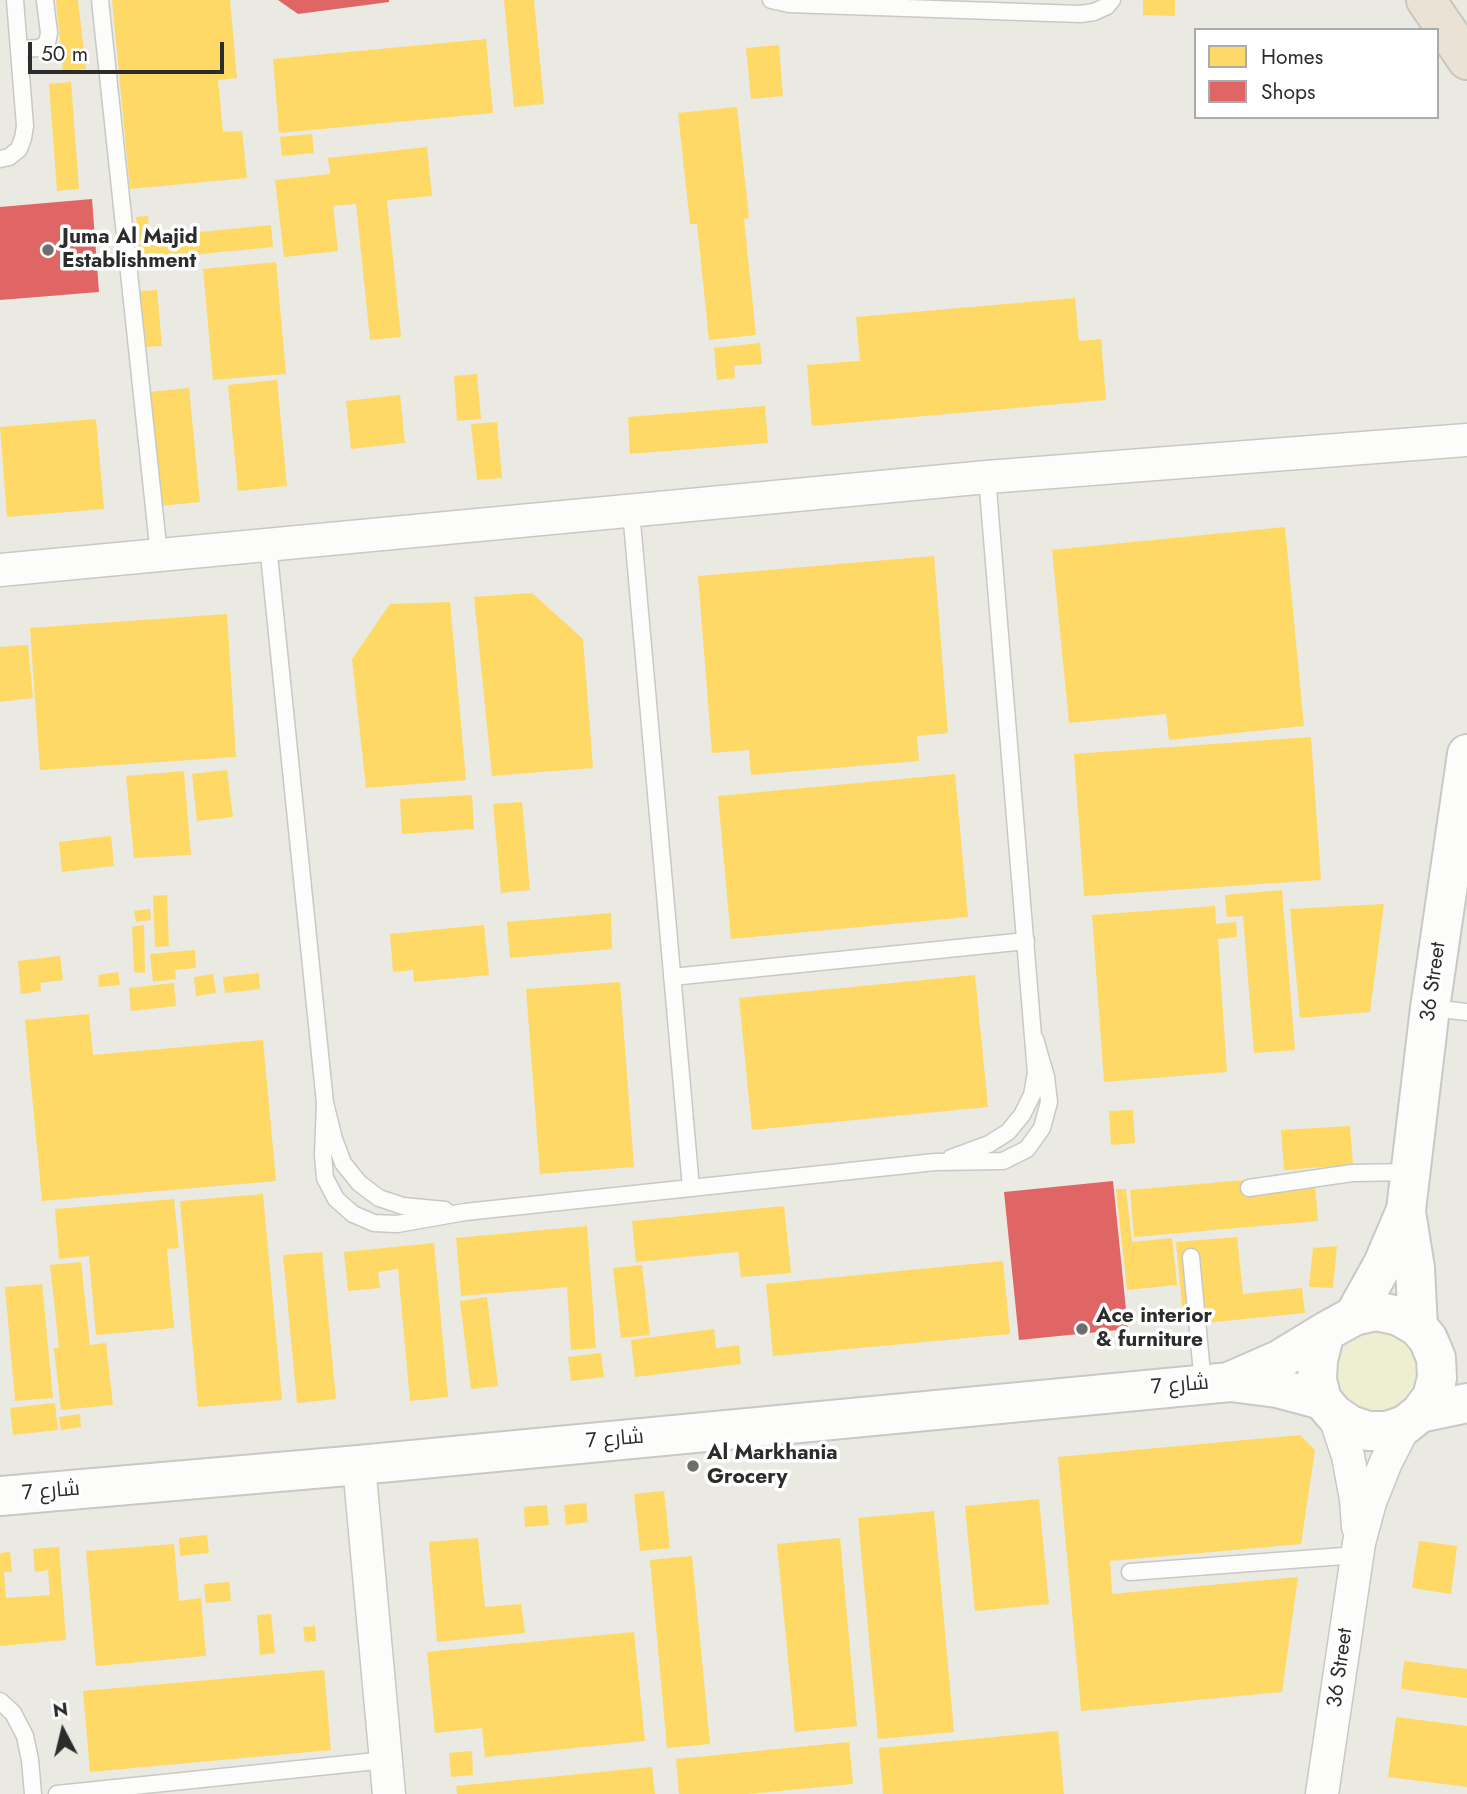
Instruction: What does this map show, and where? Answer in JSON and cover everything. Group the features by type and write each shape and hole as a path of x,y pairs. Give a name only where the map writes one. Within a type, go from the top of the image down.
{"highway":[{"path":"1426,0 1467,60"}],"street":[{"path":"1420,0 1436,28"},
{"path":"1439,32 1467,80"},
{"path":"0,570 987,477 1467,440"},
{"name":"36 Street","path":"1423,1333 1406,1210 1430,1008 1459,871 1467,754"},
{"name":"36 Street","path":"1339,1324 1383,1264 1406,1210"},
{"path":"1467,1365 1399,1316 1376,1311 1339,1324 1318,1360 1317,1380 1328,1407 1350,1425 1368,1431 1387,1431 1413,1419 1467,1403"},
{"name":"شارع 7","path":"1217,1383 1279,1360 1339,1324"},
{"path":"1413,1419 1432,1397 1437,1378 1436,1358 1423,1333"},
{"name":"شارع 7","path":"0,1496 359,1465 1217,1383 1277,1388 1328,1407"},
{"name":"36 Street","path":"1328,1407 1348,1456 1356,1499 1358,1549"},
{"name":"36 Street","path":"1322,1794 1358,1549 1374,1492 1386,1462 1413,1419"},
{"path":"359,1465 389,1794"}],"lane":[{"path":"0,159 9,157 19,149 25,126 15,0"},
{"path":"19,49 39,48 47,43 49,33 45,0"},
{"path":"100,0 159,555"},
{"path":"771,0 789,4 1080,13 1094,12 1107,6 1112,0"},
{"path":"935,1163 989,1144 1008,1132 1022,1115 1032,1095 1036,1073 987,477"},
{"path":"631,511 691,1188"},
{"path":"268,545 325,1103 325,1178 336,1199 353,1214 374,1223 397,1224 465,1212 691,1188 935,1163 1003,1161 1027,1149 1042,1128 1049,1102 1046,1077 1035,1039"},
{"path":"673,977 1026,941"},
{"path":"1430,1008 1467,1012"},
{"path":"325,1103 343,1163 359,1183 379,1198 403,1206 465,1212"},
{"path":"1249,1188 1352,1173 1410,1172"},
{"path":"1191,1257 1217,1383"},
{"path":"1130,1572 1358,1549"},
{"path":"0,1701 13,1713 25,1735 33,1794"},
{"path":"57,1794 386,1760"}],"sand":[{"path":"1382,1330 1400,1336 1419,1357 1417,1391 1403,1408 1381,1415 1355,1407 1345,1397 1339,1385 1337,1367 1345,1348 1356,1338"}],"building: Homes":[{"path":"56,0 78,0 86,69 63,71"},
{"path":"112,0 230,0 237,78 218,80 223,132 242,131 247,178 130,189"},
{"path":"504,0 534,0 544,104 514,107"},
{"path":"1143,0 1175,0 1175,16 1143,15"},
{"path":"486,39 493,113 279,133 273,59"},
{"path":"779,45 783,96 751,99 746,48"},
{"path":"71,82 79,189 57,191 49,84"},
{"path":"737,107 749,218 744,219 756,335 709,340 697,224 690,224 678,113"},
{"path":"312,134 314,153 282,156 280,137"},
{"path":"427,147 432,196 387,200 401,337 370,340 356,204 333,206 338,251 284,257 275,180 330,174 328,158"},
{"path":"148,216 149,237 271,225 273,247 140,260 136,217"},
{"path":"276,262 286,374 213,380 203,269"},
{"path":"157,290 162,346 145,347 140,291"},
{"path":"1075,298 1079,341 1101,339 1106,400 812,426 807,365 860,361 856,317"},
{"path":"760,343 762,364 734,366 735,378 717,380 714,348"},
{"path":"477,374 481,419 457,421 454,376"},
{"path":"277,380 287,486 238,491 228,385"},
{"path":"189,388 200,502 160,506 148,392"},
{"path":"400,395 405,443 351,449 346,401"},
{"path":"765,406 768,443 630,454 628,417"},
{"path":"96,419 104,509 7,517 0,427"},
{"path":"497,422 502,478 477,480 471,424"},
{"path":"1285,527 1304,726 1169,740 1166,714 1069,723 1052,550"},
{"path":"934,556 948,733 917,736 919,761 751,775 749,750 712,753 698,576"},
{"path":"532,593 583,639 593,768 492,776 474,597"},
{"path":"450,602 466,780 366,788 352,659 390,604"},
{"path":"227,614 236,757 40,770 30,628"},
{"path":"28,645 33,698 0,702 0,647"},
{"path":"1311,737 1321,880 1084,896 1074,754"},
{"path":"227,770 233,817 197,821 192,774"},
{"path":"184,771 191,855 134,858 126,776"},
{"path":"955,774 968,917 731,939 718,796"},
{"path":"472,795 474,829 402,834 400,799"},
{"path":"522,802 530,890 501,893 493,804"},
{"path":"111,836 114,866 62,872 59,842"},
{"path":"1282,890 1295,1050 1254,1053 1243,916 1227,917 1225,895"},
{"path":"167,895 169,946 155,947 153,896"},
{"path":"1384,904 1370,1012 1300,1018 1290,909"},
{"path":"1215,906 1216,924 1236,922 1237,937 1218,939 1227,1072 1104,1082 1092,915"},
{"path":"150,909 151,920 136,922 134,911"},
{"path":"611,913 612,949 510,958 507,922"},
{"path":"144,925 145,973 134,972 132,927"},
{"path":"484,925 489,975 414,982 413,970 393,972 390,934"},
{"path":"195,950 196,968 175,970 176,979 153,982 150,954"},
{"path":"60,956 63,980 40,983 41,991 21,994 18,961"},
{"path":"118,972 120,985 99,987 98,975"},
{"path":"259,973 260,989 225,993 223,977"},
{"path":"213,974 216,993 196,996 194,977"},
{"path":"975,975 988,1107 752,1130 739,998"},
{"path":"620,982 634,1167 540,1174 526,989"},
{"path":"174,983 176,1006 131,1011 129,988"},
{"path":"89,1014 93,1055 263,1040 276,1181 42,1201 25,1020"},
{"path":"1133,1110 1135,1143 1111,1145 1109,1111"},
{"path":"1350,1126 1353,1165 1284,1170 1281,1130"},
{"path":"1314,1174 1318,1221 1134,1237 1130,1190"},
{"path":"1116,1189 1126,1189 1132,1242 1172,1238 1177,1285 1127,1290"},
{"path":"263,1194 282,1400 198,1407 180,1201"},
{"path":"174,1199 179,1248 167,1249 174,1328 96,1335 89,1256 59,1259 55,1209"},
{"path":"784,1206 791,1273 741,1277 738,1252 636,1262 632,1221"},
{"path":"587,1226 596,1348 571,1350 567,1287 461,1296 456,1238"},
{"path":"1237,1237 1243,1294 1302,1288 1305,1313 1184,1325 1176,1242"},
{"path":"434,1243 448,1397 410,1401 398,1269 378,1272 380,1288 348,1291 344,1252"},
{"path":"1337,1246 1333,1288 1309,1287 1313,1248"},
{"path":"322,1252 336,1399 297,1403 283,1255"},
{"path":"1003,1261 1010,1334 773,1356 766,1284"},
{"path":"81,1262 90,1345 106,1343 113,1405 61,1410 54,1348 59,1348 50,1265"},
{"path":"642,1265 650,1335 621,1338 613,1268"},
{"path":"42,1284 53,1398 15,1401 5,1287"},
{"path":"487,1297 498,1386 471,1389 460,1301"},
{"path":"714,1329 716,1348 739,1345 741,1364 635,1377 631,1340"},
{"path":"601,1353 604,1377 571,1381 568,1357"},
{"path":"55,1403 58,1430 13,1435 10,1408"},
{"path":"80,1414 81,1427 61,1430 59,1417"},
{"path":"1300,1435 1315,1450 1301,1544 1110,1561 1112,1594 1298,1577 1282,1692 1081,1711 1058,1457"},
{"path":"664,1491 670,1548 640,1551 634,1494"},
{"path":"1039,1499 1049,1604 975,1611 965,1506"},
{"path":"586,1503 588,1522 566,1525 564,1505"},
{"path":"547,1505 549,1525 525,1527 524,1507"},
{"path":"934,1511 954,1732 878,1739 858,1518"},
{"path":"207,1535 209,1553 180,1556 179,1538"},
{"path":"478,1538 485,1607 521,1604 525,1633 437,1642 429,1542"},
{"path":"840,1538 857,1726 795,1732 777,1544"},
{"path":"1419,1541 1457,1546 1451,1594 1412,1588"},
{"path":"174,1544 179,1601 201,1598 206,1656 96,1666 86,1551"},
{"path":"59,1547 66,1640 0,1646 0,1553 10,1552 12,1572 4,1572 6,1598 50,1595 48,1570 35,1572 33,1549"},
{"path":"692,1556 710,1744 667,1748 650,1560"},
{"path":"229,1582 231,1601 206,1603 204,1584"},
{"path":"271,1614 275,1653 260,1655 257,1615"},
{"path":"315,1626 316,1641 305,1642 303,1627"},
{"path":"634,1632 645,1741 485,1757 482,1728 435,1733 427,1652"},
{"path":"1404,1661 1467,1669 1467,1698 1401,1689"},
{"path":"324,1670 331,1750 90,1772 83,1691"},
{"path":"1396,1717 1467,1726 1467,1787 1388,1777"},
{"path":"1058,1731 1064,1794 883,1794 879,1748"},
{"path":"849,1742 853,1784 748,1794 679,1794 676,1759"},
{"path":"472,1751 473,1775 451,1777 449,1753"},
{"path":"652,1767 655,1794 457,1794 456,1786"}],"building: Shops":[{"path":"278,0 389,0 389,2 298,14"},
{"name":"Juma Al Majid Establishment","path":"92,199 99,292 0,300 0,207"},
{"path":"1113,1181 1128,1329 1019,1340 1004,1192"}],"place":[{"name":"Juma Al Majid Establishment","path":"48,250"},
{"name":"Ace interior & furniture","path":"1082,1329"},
{"name":"Al Markhania Grocery","path":"693,1466"}]}
